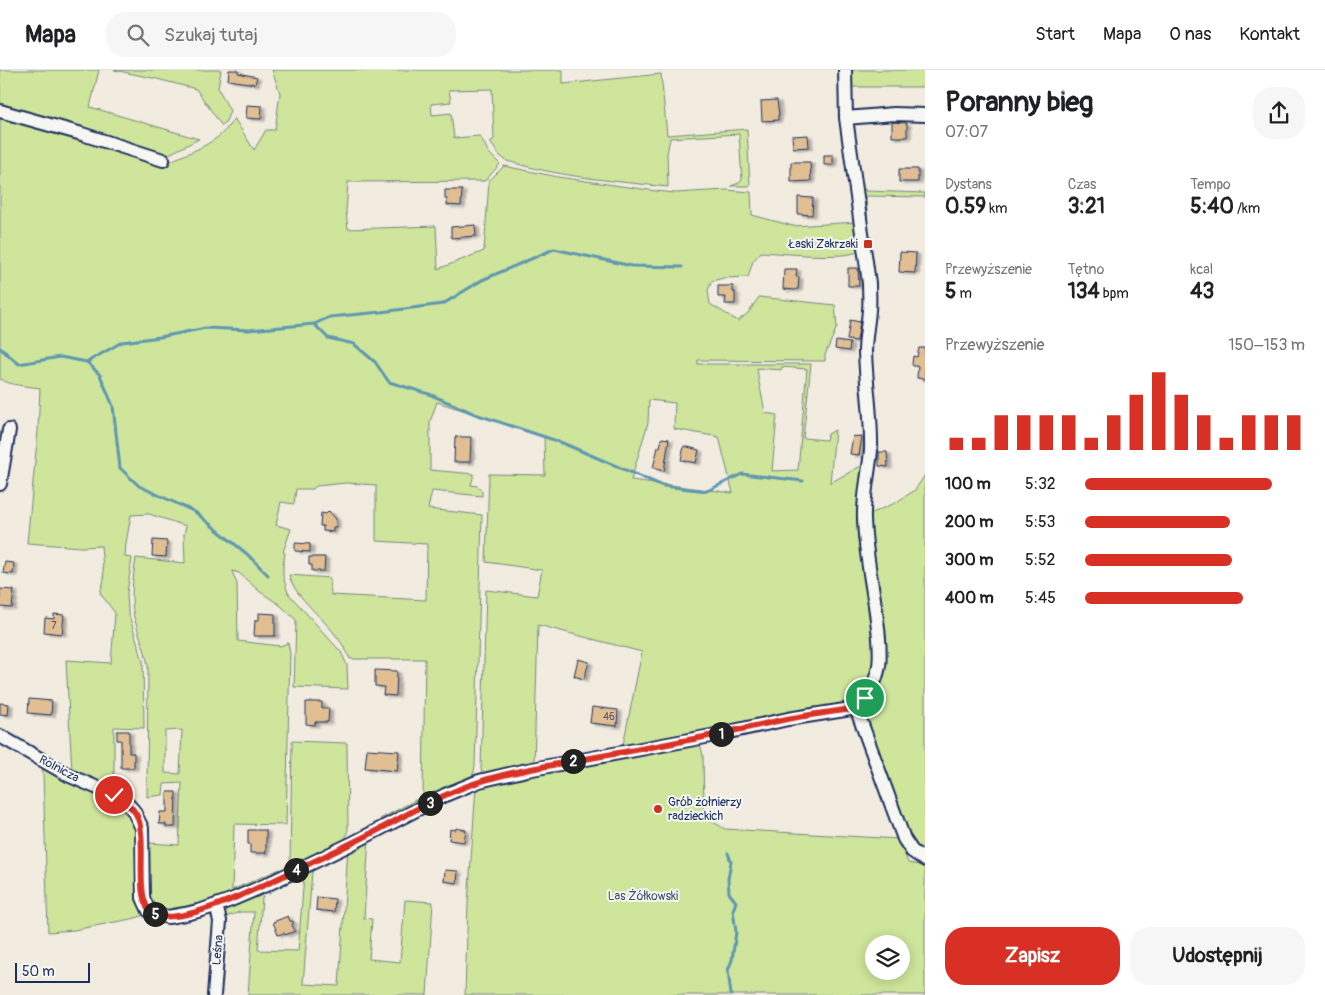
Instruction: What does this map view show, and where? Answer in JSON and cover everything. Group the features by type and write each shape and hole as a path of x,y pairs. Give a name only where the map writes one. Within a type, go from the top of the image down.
{"street":[{"path":"845,70 846,118 869,284 869,310 865,351 871,450 864,518 880,659 873,684 865,698 856,708 904,839 912,851 925,860"},
{"path":"0,111 82,134 163,160"},
{"path":"846,118 894,114 925,115"},
{"path":"0,484 9,430"},
{"name":"Rolnicza","path":"0,736 70,776 114,795 133,810 142,828 143,898 153,913 168,917 216,906 266,885 343,848 446,794 479,782 534,768 711,736 788,719 856,708"},
{"name":"Leśna","path":"214,995 220,930 216,906"}],"green space":[{"path":"0,70 99,70 90,107 199,139 163,157 0,108"},
{"path":"114,70 221,70 218,88 230,111 226,121 222,126 196,89"},
{"path":"272,70 563,70 563,84 661,74 667,135 747,129 750,186 731,186 742,180 739,134 670,138 667,154 668,187 587,178 546,171 507,161 500,156 490,142 494,139 492,89 449,90 451,102 431,104 432,115 451,113 454,138 480,136 489,153 500,164 485,181 348,182 346,212 348,229 436,226 438,269 484,251 489,181 504,166 558,177 675,193 727,190 751,192 752,215 793,226 857,222 859,251 852,254 827,256 761,252 753,261 748,277 723,278 712,281 708,290 710,304 738,321 748,313 759,297 835,305 837,327 825,355 825,361 698,360 698,364 811,364 803,438 826,440 828,434 835,430 830,483 859,467 866,467 865,573 873,663 864,690 854,703 695,735 623,745 642,652 538,625 534,765 482,773 486,590 537,596 542,570 486,562 489,474 545,475 544,436 437,402 430,422 430,470 474,474 471,485 478,486 482,491 482,496 432,491 428,509 482,515 474,772 470,778 382,824 380,819 423,796 425,659 350,659 338,638 298,593 289,575 330,578 331,595 426,600 427,544 376,541 376,485 346,483 316,486 313,489 296,489 294,504 281,502 276,525 291,529 283,552 285,553 283,576 288,593 341,652 347,665 348,689 294,687 296,620 239,573 232,571 237,584 238,641 280,646 288,643 290,653 286,825 234,824 232,890 280,869 279,874 187,911 162,911 148,900 148,843 179,845 182,783 164,784 163,795 147,797 148,665 134,617 132,602 133,580 136,558 185,563 184,534 186,526 149,514 131,515 125,557 132,558 127,593 128,612 143,661 144,728 114,727 114,790 72,772 66,660 111,663 115,613 100,593 104,580 101,546 81,547 27,543 38,431 40,388 15,384 0,379 0,115 166,163 204,146 221,134 234,118 254,150 266,130 275,130 280,93","holes":["782,367 807,369 798,470 772,471 777,415 765,413 757,368 781,370","649,400 675,403 674,429 719,437 733,493 631,480 648,423","182,730 180,774 165,773 165,731"]},
{"path":"848,70 925,70 925,87 847,87"},
{"path":"865,189 865,191 925,193 925,197 866,196 868,228 865,228 860,190"},
{"path":"925,475 925,856 909,843 862,715 863,707 879,675 868,521 870,514 895,503 915,490"},
{"path":"292,741 347,743 348,829 345,841 291,867 290,866"},
{"name":"Las Żółkowski","path":"700,744 703,755 703,816 725,829 899,839 908,863 925,866 925,995 465,995 468,904 476,786 517,779 532,774"},
{"path":"41,763 122,804 136,827 146,913 144,915 74,930 48,932 43,773"},
{"path":"369,837 364,918 372,919 369,959 400,962 405,900 433,902 427,995 248,995 254,912 240,912 226,917 226,910 234,903 262,893 258,950 298,951 304,876 270,891 270,894 268,887 316,865 312,872 303,984 339,986 348,848"}],"building":[{"path":"229,70 238,70 238,73 257,77 255,84 228,80"},
{"path":"777,100 778,120 762,121 761,101"},
{"path":"247,105 262,106 261,119 246,118"},
{"path":"892,122 907,123 907,137 892,137"},
{"path":"808,135 809,147 793,148 792,136"},
{"path":"824,155 833,155 833,165 824,165"},
{"path":"791,162 810,162 811,181 791,182"},
{"path":"899,169 918,169 918,182 899,182"},
{"path":"445,190 462,190 461,206 447,205"},
{"path":"798,197 813,198 812,215 798,214"},
{"path":"475,225 476,236 451,238 451,227"},
{"path":"900,252 916,253 915,273 899,272"},
{"path":"848,268 858,268 859,286 848,286"},
{"path":"784,269 797,269 796,277 799,277 798,289 783,289"},
{"path":"718,286 733,286 735,304 725,304 726,297 718,297"},
{"path":"850,320 860,322 857,341 847,340"},
{"path":"836,341 850,343 849,351 835,349"},
{"path":"919,348 925,348 925,379 917,378 918,366 913,366 912,364 913,356 917,357"},
{"path":"853,436 862,437 859,455 850,454"},
{"path":"455,437 471,437 470,462 454,462"},
{"path":"662,438 669,439 664,471 653,468"},
{"path":"684,446 699,450 696,463 681,460"},
{"path":"879,452 887,452 888,467 879,466"},
{"path":"329,511 336,519 336,527 333,527 333,532 323,531 323,526 320,526 321,513 326,514"},
{"path":"153,540 167,541 166,557 152,556"},
{"path":"295,543 310,544 310,552 295,551"},
{"path":"309,557 325,557 324,571 312,571 312,565 309,565"},
{"path":"5,562 14,563 13,574 3,573"},
{"path":"0,589 14,590 12,608 0,607"},
{"path":"259,613 275,614 275,636 254,636 255,620 259,620"},
{"path":"54,614 64,615 62,634 44,632 45,618 54,619"},
{"path":"578,659 589,662 584,679 574,676"},
{"path":"375,670 397,671 396,696 383,695 384,687 375,686"},
{"path":"29,699 52,701 51,715 28,713"},
{"path":"306,702 322,702 322,708 329,708 328,722 315,722 315,725 306,724"},
{"path":"0,703 9,704 8,715 0,714"},
{"path":"592,707 618,710 617,726 590,723"},
{"path":"117,731 129,731 129,753 134,753 134,768 121,768 121,740 117,740"},
{"path":"367,749 399,751 397,771 365,768"},
{"path":"167,792 176,792 175,827 166,827 166,824 159,824 160,812 167,812"},
{"path":"456,828 466,830 464,842 449,840 450,829 456,830"},
{"path":"248,830 266,830 266,853 250,853"},
{"path":"445,870 458,871 457,883 444,881"},
{"path":"317,897 335,899 334,912 316,910"},
{"path":"288,916 290,921 294,922 292,925 295,931 285,935 284,933 278,935 273,922"}],"waterway":[{"path":"0,348 19,364 60,357 87,362 122,342 206,328 249,330 314,324 330,317 443,304 482,280 554,249 632,266 682,267"},
{"path":"314,324 328,338 354,344 375,362 389,382 429,394 475,414 560,442 663,486 707,491 742,474 803,481"},
{"path":"87,362 100,375 113,406 120,468 139,486 195,512 247,554 268,575"},
{"path":"728,853 731,862 728,879 729,893 736,902 733,910 736,932 732,960 728,970 731,995"}],"place":[{"name":"Łaski Zakrzaki","path":"868,244"},
{"name":"Grób żołnierzy radzieckich","path":"658,809"}],"route":[{"path":"114,795 125,802 136,813 142,828 142,886 146,905 153,913 168,917 202,910 266,885 443,796 479,782 527,770 711,736 788,719 852,709 860,705 865,698"}]}
